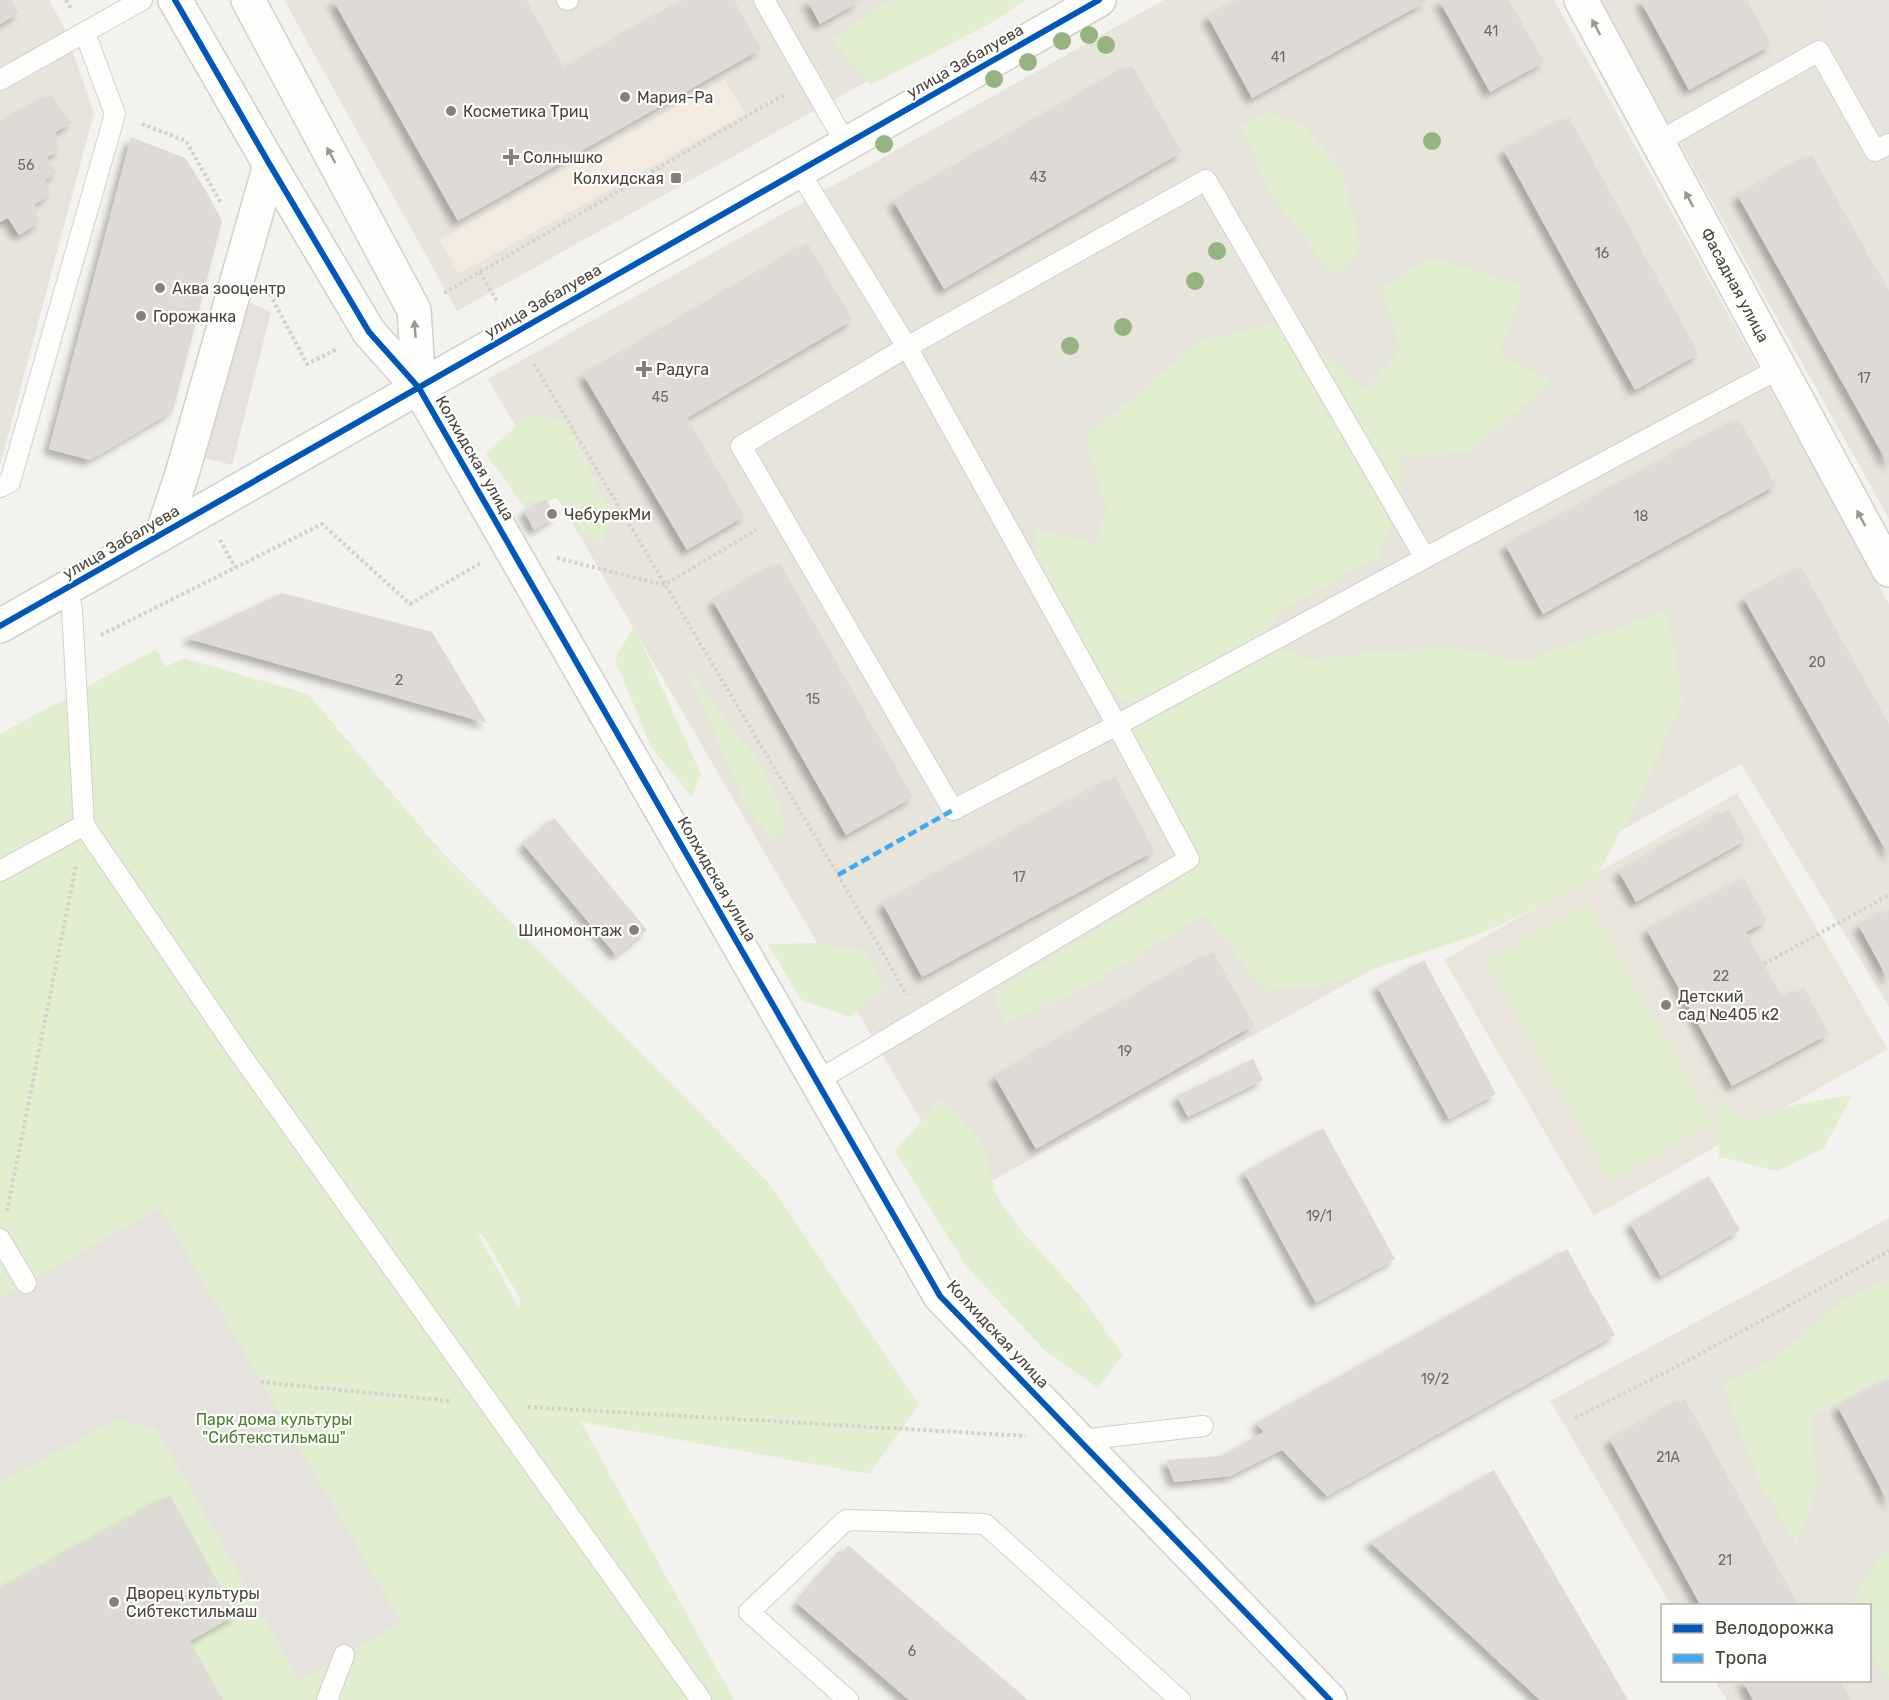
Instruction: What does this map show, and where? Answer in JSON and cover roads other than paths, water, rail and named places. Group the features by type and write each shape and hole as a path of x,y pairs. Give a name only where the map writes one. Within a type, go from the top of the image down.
{"street":[{"name":"Колхидская улица","path":"175,0 369,332 419,387 940,1296 1330,1700"},
{"name":"Колхидская улица","path":"248,0 414,310 419,387"},
{"name":"улица Забалуева","path":"0,626 1099,0"},
{"name":"Фасадная улица","path":"1581,0 1889,570"},
{"path":"162,534 182,474 270,165"}],"lane":[{"path":"0,80 142,0"},
{"path":"764,0 846,144"},
{"path":"0,487 10,482 114,114 85,33"},
{"path":"1658,142 1820,51 1875,152 1889,144"},
{"path":"799,171 907,347 1189,859 817,1081"},
{"path":"1425,558 1206,180 907,347 741,446 954,810 1117,725 1780,368"},
{"path":"68,587 72,610 84,825 238,1051 701,1700"},
{"path":"0,871 84,825"},
{"path":"1,1240 26,1283"},
{"path":"1080,1440 1203,1426"},
{"path":"848,1700 749,1612 846,1520 985,1524 1180,1700"},
{"path":"327,1700 344,1655"}],"place":[{"name":"Мария-Ра","path":"625,97"},
{"name":"Косметика Триц","path":"451,111"},
{"name":"Солнышко","path":"511,157"},
{"name":"Колхидская","path":"676,178"},
{"name":"Аква зооцентр","path":"160,288"},
{"name":"Горожанка","path":"141,316"},
{"name":"Радуга","path":"644,369"},
{"name":"ЧебурекМи","path":"552,514"},
{"name":"Шиномонтаж","path":"634,930"},
{"name":"Детский сад №405 к2","path":"1666,1005"},
{"name":"Дворец культуры Сибтекстильмаш","path":"114,1602"}],"park label":[{"name":"Парк дома культуры \"Сибтекстильмаш\"","path":"274,1428"}]}
